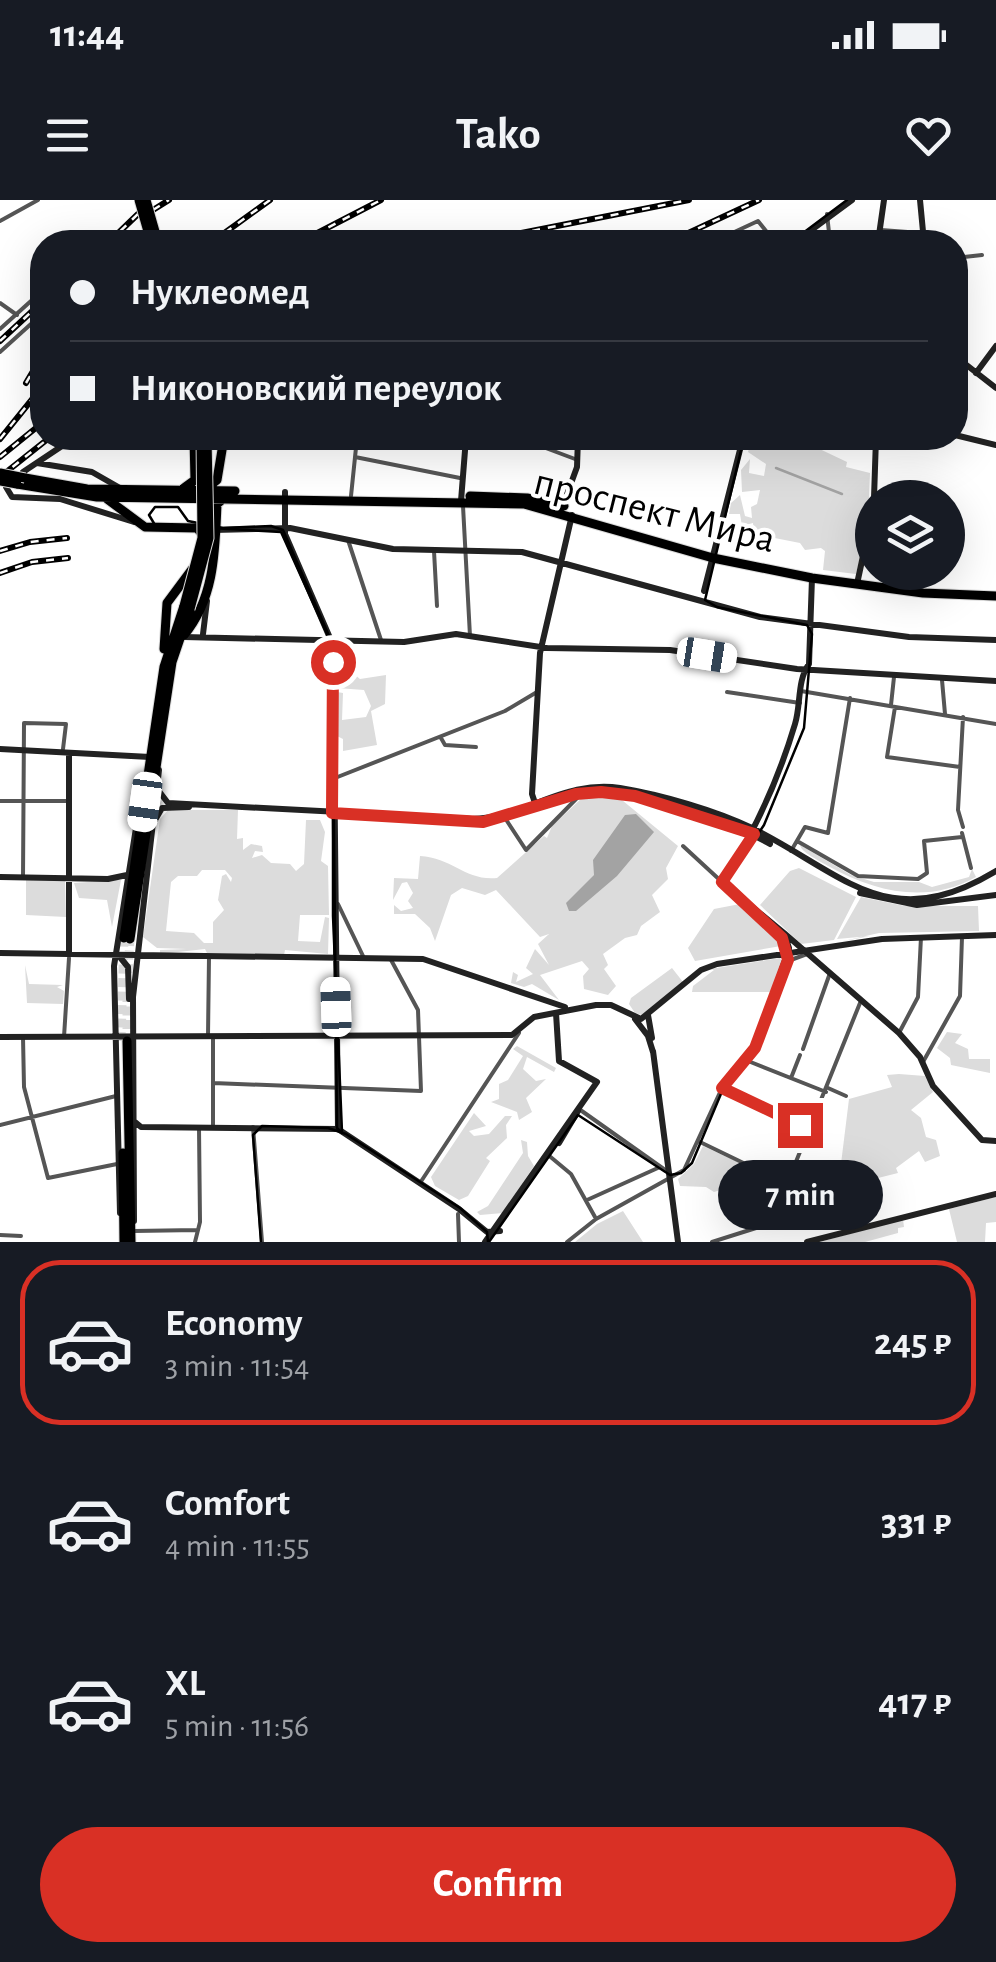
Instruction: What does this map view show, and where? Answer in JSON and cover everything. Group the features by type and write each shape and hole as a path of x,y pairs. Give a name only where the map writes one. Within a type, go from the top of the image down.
{"main road":[{"path":"142,200 151,230"},
{"path":"808,230 849,200"},
{"path":"884,200 885,230"},
{"path":"920,200 924,230"},
{"path":"976,373 996,346"},
{"path":"968,367 996,388"},
{"path":"968,438 996,445"},
{"path":"177,489 194,482 197,450"},
{"path":"127,940 175,654 202,544 198,450"},
{"path":"203,634 217,502 226,494 219,485 222,450"},
{"path":"460,498 464,450"},
{"path":"561,508 573,479 577,450"},
{"path":"706,603 704,591 741,450"},
{"path":"874,480 875,450"},
{"path":"54,451 14,480 15,498 54,498 156,529 283,528 393,549 522,552 706,603 813,626 996,640"},
{"path":"54,451 52,458 60,467"},
{"path":"37,463 85,471 129,489"},
{"path":"80,488 94,481 94,475 85,471"},
{"name":"проспект Мира","path":"0,473 14,480 97,497 226,494 527,498 716,556 855,581"},
{"path":"200,490 213,486 219,473"},
{"name":"проспект Мира","path":"14,480 80,488 226,494"},
{"path":"285,495 283,528 332,639 338,1129"},
{"name":"проспект Мира","path":"285,495 460,498 561,508 716,556 812,578 855,582"},
{"path":"97,497 110,500 136,523"},
{"path":"102,510 114,509 110,500"},
{"path":"535,805 537,692 542,647 572,514"},
{"path":"127,940 164,666 167,603 194,566 203,536 197,528"},
{"path":"175,654 200,616 210,581 206,564 194,566"},
{"path":"722,882 756,831 806,691 813,626 808,614 812,578"},
{"name":"проспект Мира","path":"958,590 996,593"},
{"path":"693,598 704,591"},
{"path":"164,666 187,607"},
{"path":"180,642 188,635 203,634 382,641 470,636 542,647 670,650 894,677 996,680"},
{"path":"129,1238 136,1127 114,966 127,940 154,820 160,748"},
{"path":"0,749 149,762"},
{"path":"66,752 69,956"},
{"path":"129,1238 117,1164 116,1096 124,1038 133,1025 136,956 127,940 128,872 149,762"},
{"path":"154,820 159,810 168,807 332,811 473,822 505,818 577,788 614,787 743,825 848,884 887,897 932,899 968,888 996,872"},
{"path":"158,790 166,802 472,819 504,815 582,793 628,794 756,831 873,898 917,904 996,898"},
{"path":"743,825 756,824 762,816"},
{"path":"0,877 122,879 128,872"},
{"path":"722,882 899,1033 923,1062 935,1088 982,1140 996,1142"},
{"path":"722,882 782,938 788,957"},
{"path":"968,888 966,898 974,900"},
{"path":"722,1088 748,1061 788,957 784,933"},
{"path":"0,1036 503,1036 519,1034 532,1018 595,1003 634,1017 648,1015 708,966 788,957 825,948 996,935"},
{"path":"0,955 390,958 441,962 556,1008 609,1001 634,1017 648,1036 653,1052"},
{"path":"117,956 128,966 133,1025"},
{"path":"114,988 116,980 123,976 129,991"},
{"path":"136,1127 338,1129 420,1183 490,1237 549,1155 596,1080 559,1062 556,1013"},
{"path":"648,1015 678,1242"},
{"path":"124,1038 129,1238"},
{"path":"807,1242 996,1194"}],"street":[{"path":"0,221 38,200"},
{"path":"828,216 829,230"},
{"path":"739,230 758,221 765,230"},
{"path":"968,257 982,255"},
{"path":"0,329 30,303"},
{"path":"0,304 17,315"},
{"path":"0,352 30,325"},
{"path":"351,496 356,450"},
{"path":"551,450 577,460"},
{"path":"355,457 460,478"},
{"path":"460,498 470,636"},
{"path":"348,540 382,641"},
{"path":"434,550 437,606"},
{"path":"894,677 887,757 960,768"},
{"path":"942,680 945,714"},
{"path":"806,691 996,724"},
{"path":"332,778 505,711 537,692"},
{"path":"728,692 800,703"},
{"path":"791,851 807,826 828,832 850,698"},
{"path":"963,717 958,810 971,868"},
{"path":"22,878 24,723 66,724 66,752"},
{"path":"440,736 445,746 476,747"},
{"path":"505,818 526,850 582,793"},
{"path":"0,801 69,801"},
{"path":"797,841 870,879 922,879 927,870 924,841 962,832"},
{"path":"683,846 722,882"},
{"path":"333,893 364,958"},
{"path":"923,1062 960,997 962,936"},
{"path":"899,1033 918,997 921,938"},
{"path":"64,1036 69,956"},
{"path":"209,957 213,1126"},
{"path":"213,1083 419,1092 418,1010 390,958"},
{"path":"791,1078 830,973"},
{"path":"788,1182 806,1128 827,1090 861,999"},
{"path":"420,1183 519,1034"},
{"path":"23,1036 23,1080 48,1178 117,1164"},
{"path":"503,1036 511,1044"},
{"path":"748,1061 846,1096"},
{"path":"567,1242 596,1219 680,1173 700,1142 722,1088 806,1128"},
{"path":"0,1125 116,1096"},
{"path":"577,1113 670,1177"},
{"path":"194,1242 200,1126"},
{"path":"253,1126 262,1242"},
{"path":"700,1142 838,1200 853,1228"},
{"path":"549,1155 571,1174 596,1219"},
{"path":"586,1200 660,1167"},
{"path":"795,1214 838,1200"},
{"path":"458,1214 459,1242"},
{"path":"712,1242 756,1228"},
{"path":"129,1238 196,1230"},
{"path":"0,1235 21,1236"}],"shaded area":[{"path":"749,450 822,450 847,462 846,467 870,473 870,480 855,480 855,574 823,570 825,551 821,548 805,550 800,543 754,534 753,523 742,526 740,514 729,514 731,503 740,495 745,516 752,518 751,507 757,504 760,490 742,492 741,470 750,459 749,473 764,476 766,464"},
{"path":"355,657 354,674 360,679 386,675 385,704 371,711 377,745 343,751 343,739 337,736 337,692 343,693 342,720 366,717 371,706 364,690 337,688 337,659"},
{"path":"617,796 678,846 666,868 668,879 652,895 660,912 641,926 637,935 625,938 603,954 608,965 604,969 616,986 608,995 584,989 583,976 589,969 582,961 540,975 559,1000 532,984 524,987 511,983 513,972 518,975 516,982 533,974 526,968 535,949 549,965 538,944 549,934 540,937 496,890 485,895 462,888 451,895 435,941 430,928 415,914 394,914 394,905 401,911 413,908 408,901 413,893 407,882 402,883 393,900 394,878 418,879 420,856 476,876 497,878 544,836 547,838 552,826 583,797"},
{"path":"168,810 238,810 237,839 243,838 243,850 251,844 262,846 263,852 255,851 252,858 262,855 271,863 290,864 296,871 304,864 306,820 320,820 325,832 321,861 328,866 329,915 300,915 298,941 320,942 325,917 329,918 328,954 285,950 284,955 207,953 205,949 160,954 160,950 187,949 157,948 143,937 160,819","holes":["202,870 225,870 232,878 231,882 226,874 222,876 218,900 224,910 213,922 213,943 204,943 194,933 166,931 171,882 178,876 197,876"]},
{"path":"636,814 654,832 617,876 576,911 569,911 566,903 594,875 593,860 625,815"},
{"path":"800,845 851,875 874,882 919,882 932,887 969,877 972,869 976,877 940,890 902,892 846,875"},
{"path":"799,868 856,897 834,940 801,944 760,905 790,871"},
{"path":"26,879 65,880 66,917 26,915"},
{"path":"121,880 112,927 107,900 79,898 74,883"},
{"path":"861,897 905,906 978,906 979,931 879,933 837,939"},
{"path":"740,904 780,939 781,946 695,961 688,948 714,909"},
{"path":"780,958 783,963 772,992 692,992 693,986 714,970 710,969"},
{"path":"25,965 29,984 63,985 57,987 64,991 63,1004 27,1003"},
{"path":"672,968 683,982 642,1015 635,1013 629,1004 631,998"},
{"path":"947,1032 962,1034 955,1043 968,1049 969,1059 990,1059 990,1073 951,1065 950,1058 937,1048"},
{"path":"517,1046 556,1068 554,1072 527,1057 523,1069 536,1081 546,1079 526,1098 532,1112 519,1120 517,1112 491,1102 499,1099 499,1084 508,1080 523,1056 513,1049"},
{"path":"887,1075 925,1076 933,1092 911,1110 921,1118 926,1137 936,1140 940,1156 925,1162 919,1151 896,1168 898,1173 838,1188 849,1099 892,1087"},
{"path":"474,1113 486,1126 469,1131 474,1136 489,1134 505,1116 512,1116 506,1125 507,1138 486,1158 490,1161 468,1196 459,1200 435,1186 431,1177"},
{"path":"521,1140 527,1142 534,1166 503,1213 480,1215 477,1212 488,1206 523,1153"},
{"path":"703,1146 751,1168 746,1182 714,1192 706,1187 680,1186 678,1179 694,1164"},
{"path":"996,1197 996,1222 986,1223 985,1242 957,1242 949,1209"},
{"path":"623,1211 643,1242 575,1242 597,1224"},
{"path":"903,1219 904,1227 898,1228 898,1233 865,1242 820,1242"}],"waterway":[{"path":"776,468 842,494"}],"tunnel":[{"path":"121,1041 124,938"},
{"path":"128,973 130,939"},
{"path":"127,993 127,1041"}],"tram line":[{"path":"807,230 847,200"},
{"path":"489,1242 578,1115 670,1175 681,1173 692,1163 723,1089 752,1057 788,962 783,935 727,881 764,825 804,728 812,634 807,625 717,607 705,600 741,450"},
{"path":"342,1132 333,916 333,645 283,530 271,526 223,528 188,521 178,507 155,507 149,515 155,525 281,532 332,645 337,1128 342,1133"},
{"path":"261,1242 253,1135 262,1126 328,1128 346,1134 460,1208 487,1232 488,1242"}],"railway":[{"path":"153,210 169,200"},
{"path":"229,230 270,200"},
{"path":"323,230 381,200"},
{"path":"537,230 689,200"},
{"path":"695,230 759,200"},
{"path":"121,230 138,214"},
{"path":"0,341 30,313"},
{"path":"26,383 30,376"},
{"path":"0,439 30,402"},
{"path":"0,457 30,433"},
{"path":"0,477 34,450"},
{"path":"0,551 30,542 67,538"},
{"path":"0,573 32,562 68,558"}],"route":[{"path":"333,662 332,813 483,822 576,794 617,792 754,834 722,882 782,938 788,962 755,1048 722,1088 800,1125"}]}
